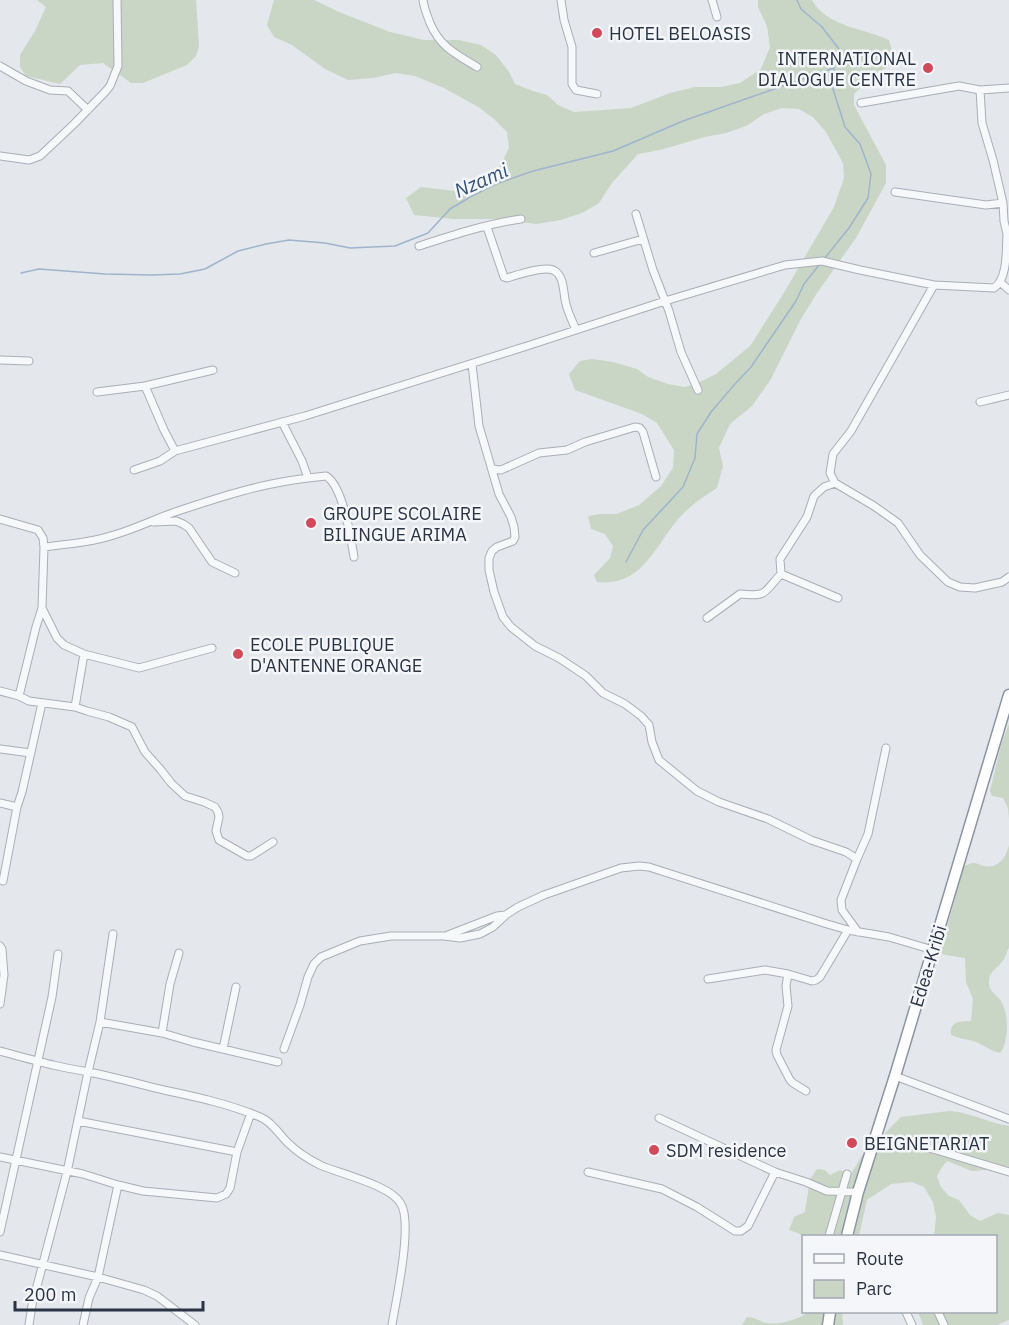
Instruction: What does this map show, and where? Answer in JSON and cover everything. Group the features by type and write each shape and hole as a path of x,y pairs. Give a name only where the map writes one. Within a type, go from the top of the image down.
{"highway":[{"name":"Edea-Kribi","path":"847,1235 858,1192 1009,695"}],"street":[{"path":"0,156 29,160 40,156 110,86 118,66 117,0"},
{"path":"423,0 435,34 448,49 477,67"},
{"path":"561,0 572,47 572,84 576,90 597,94"},
{"path":"712,0 717,17"},
{"path":"0,66 26,81 50,90 68,91 88,110"},
{"path":"861,103 959,86 980,90 1009,88"},
{"path":"134,470 160,461 175,451 282,422 785,265 822,261 934,285 994,288 1000,282 1005,266 1008,234 993,160 982,123 980,90"},
{"path":"895,192 986,204 1003,203"},
{"path":"636,214 681,352 698,390"},
{"path":"419,246 468,230 487,227 496,222 521,219"},
{"path":"487,227 504,277 546,269 558,274 576,330"},
{"path":"594,253 643,239"},
{"path":"1000,282 1009,290"},
{"path":"824,488 830,473 833,454 856,423 934,285"},
{"path":"0,360 29,361"},
{"path":"472,364 479,426 499,494 511,517 515,537 513,541 496,547 489,558 494,592 503,617 535,646 559,658 586,676 603,693 625,704 641,716 649,725 659,760 697,791 719,802 768,819 811,840 846,852 856,859"},
{"path":"97,392 145,386 213,370"},
{"path":"145,386 175,451"},
{"path":"980,402 1009,395"},
{"path":"282,422 308,478"},
{"path":"492,469 501,470 539,453 567,450 585,442 635,427 640,428 643,432 656,477"},
{"path":"830,473 835,483 898,523 920,555 948,582 960,587 975,588 1002,582 1009,578"},
{"path":"44,548 88,542 116,535 220,497 281,481 326,476 333,482 349,524 354,557"},
{"path":"707,618 740,594 758,596 763,594 781,574 780,559 807,517 814,496 835,483"},
{"path":"0,519 38,530 43,538 42,608 19,696"},
{"path":"148,522 176,521 183,524 189,528 212,562 235,573"},
{"path":"781,574 838,598"},
{"path":"42,608 57,638 64,645 84,654 139,668 212,648"},
{"path":"75,707 84,654"},
{"path":"0,691 28,701 75,707 109,717 132,727 145,752 171,783 185,796 215,807 219,818 216,831 219,840 247,856 251,856 273,842"},
{"path":"3,881 17,807 42,703"},
{"path":"858,932 842,910 841,900 868,834 886,748"},
{"path":"0,749 31,753"},
{"path":"0,803 17,807"},
{"path":"284,1049 308,977 314,964 321,957 360,941 391,936 444,936 460,939 480,934 518,907 544,895 621,868 649,867 848,930 889,937 933,950"},
{"path":"708,979 765,970 816,980 848,930"},
{"path":"29,1325 32,1305 67,1172 100,1022 113,933"},
{"path":"0,946 4,975 0,1004"},
{"path":"162,1033 170,984 179,953"},
{"path":"0,1232 52,997 58,954"},
{"path":"788,974 786,986 788,1006 776,1050 790,1080 806,1091"},
{"path":"223,1049 236,987"},
{"path":"100,1022 162,1033 278,1062"},
{"path":"0,1051 72,1070 218,1102 251,1113 264,1118 288,1143 318,1164 371,1182 392,1194 400,1201 404,1209 405,1228 403,1261 392,1325"},
{"path":"895,1076 1009,1119"},
{"path":"0,1157 83,1174 143,1191 217,1198 226,1194 230,1188 237,1152 251,1113"},
{"path":"659,1118 775,1172 826,1191 858,1192"},
{"path":"78,1121 237,1152"},
{"path":"875,1138 933,1149 1009,1172"},
{"path":"588,1172 662,1189 697,1207 735,1231 741,1231 748,1226 775,1172"},
{"path":"829,1235 847,1174"},
{"path":"83,1325 89,1298 98,1277 117,1185"},
{"path":"0,1255 144,1290 157,1296 195,1325"}],"green space":[{"path":"37,0 196,0 199,46 196,56 187,65 143,83 131,83 103,63 80,65 60,84 26,76 20,67 20,55 46,7"},
{"path":"274,0 314,0 390,32 424,40 459,40 481,45 496,55 515,84 547,95 558,105 574,112 631,108 670,93 695,87 721,87 740,83 761,69 770,47 767,26 758,7 758,0 812,0 827,16 836,21 889,40 895,62 873,76 854,94 854,105 886,165 886,183 856,238 801,319 771,379 752,406 730,424 719,448 723,466 717,488 684,513 646,562 626,578 613,582 597,582 594,575 610,558 613,546 605,534 591,529 588,516 617,514 639,505 661,486 673,468 674,450 657,423 642,414 575,390 569,374 580,361 592,359 637,369 648,377 685,387 716,374 750,346 834,207 844,178 843,163 826,132 813,117 799,109 782,108 764,114 746,126 726,133 638,154 612,183 599,203 582,213 561,220 536,224 499,219 453,219 414,215 406,198 421,187 455,191 499,168 509,148 507,132 480,108 444,88 415,76 396,73 348,80 325,69 292,45 274,37 267,25"},
{"path":"1009,724 1009,819 1008,808 1003,798 992,796 990,791 1001,745"},
{"path":"1009,845 1009,947 989,979 990,988 1004,1006 1007,1020 1005,1042 1000,1053 976,1042 951,1035 954,1024 971,1021 973,999 966,982 965,958 940,953 964,866 974,863 994,866 1004,858"},
{"path":"949,1111 1009,1126 1009,1168 972,1171 947,1161 937,1176 941,1187 949,1196 959,1200 970,1215 980,1221 998,1213 1009,1215 1009,1320 997,1325 923,1325 918,1313 997,1313 997,1235 934,1235 936,1217 933,1202 924,1187 912,1182 891,1184 867,1200 859,1235 802,1237 789,1230 794,1217 805,1212 810,1179 817,1169 825,1170 830,1175 840,1170 850,1176 861,1157 901,1117"},
{"path":"807,1313 842,1313 843,1325 742,1325 747,1317 766,1323 783,1323"}],"waterway":[{"name":"Nzami","path":"21,273 39,269 105,274 180,274 205,269 238,251 289,240 350,248 395,246 428,233 450,209 496,184 533,171 613,151 683,121 834,68 839,49 822,27 801,9 797,0"},
{"path":"824,259 849,228 868,198 871,174 860,144 845,127 833,89 834,69"},
{"path":"626,562 643,530 683,487 695,458 697,434 711,412 751,367 796,301 804,284 819,265"}],"place":[{"name":"HOTEL BELOASIS","path":"597,33"},
{"name":"INTERNATIONAL DIALOGUE CENTRE","path":"928,68"},
{"name":"GROUPE SCOLAIRE BILINGUE ARIMA","path":"311,523"},
{"name":"ECOLE PUBLIQUE D'ANTENNE ORANGE","path":"238,654"},
{"name":"BEIGNETARIAT","path":"852,1143"},
{"name":"SDM residence","path":"654,1150"}]}
